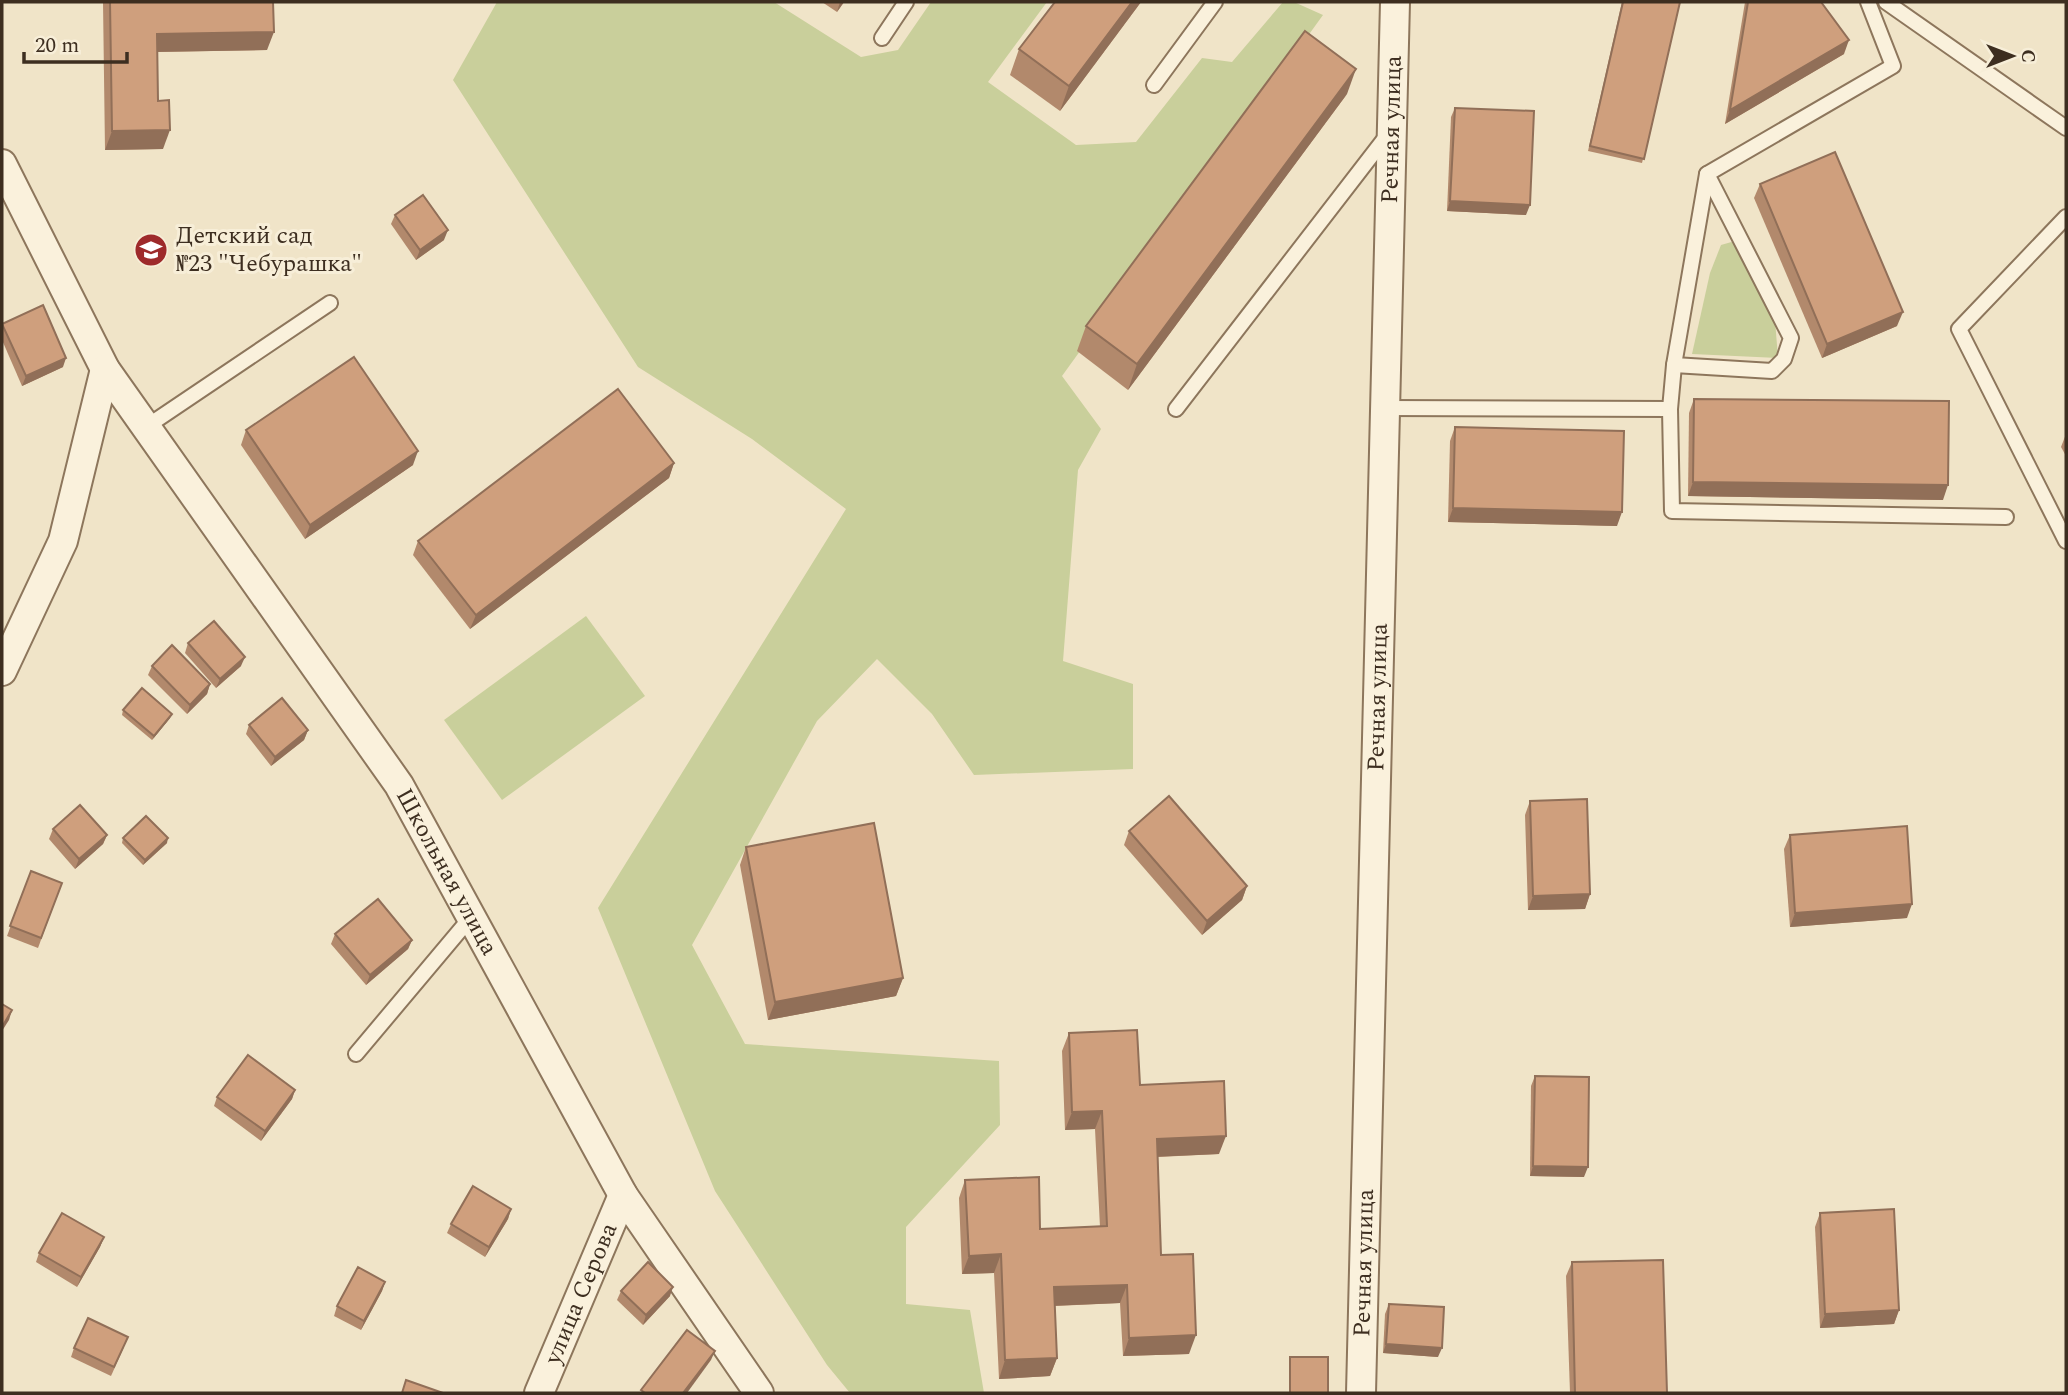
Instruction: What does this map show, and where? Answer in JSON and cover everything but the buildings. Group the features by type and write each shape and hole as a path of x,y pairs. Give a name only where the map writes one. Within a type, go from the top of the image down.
{"street":[{"name":"Речная улица","path":"1361,1393 1395,2"},
{"name":"Школьная улица","path":"2,164 105,369 400,785 623,1195 759,1393"},
{"path":"2,671 63,541 105,369"},
{"name":"улица Серова","path":"540,1393 623,1195"}],"lane":[{"path":"882,38 906,2"},
{"path":"1154,85 1215,2"},
{"path":"1707,174 1893,66 1868,2"},
{"path":"1886,2 2066,128"},
{"path":"1176,409 1392,130"},
{"path":"1674,365 1772,372 1784,359 1791,338 1707,174"},
{"path":"1707,174 1674,365 1670,409 1672,512 2006,517"},
{"path":"2064,225 1959,329 2066,541"},
{"path":"146,427 330,303"},
{"path":"1385,408 1670,409"},
{"path":"356,1054 472,916"}],"green space":[{"path":"497,2 774,2 861,57 898,50 931,2 1047,2 988,82 1076,145 1136,142 1202,58 1232,62 1283,2 1294,2 1323,15 1062,376 1101,429 1078,470 1063,661 1133,684 1133,769 974,775 932,714 877,659 817,721 692,945 745,1044 999,1061 1000,1125 906,1227 906,1304 970,1310 984,1393 850,1393 827,1365 715,1191 598,908 846,509 752,439 638,367 453,80"},
{"path":"1735,241 1775,320 1778,358 1692,354 1710,273 1721,245"},
{"path":"586,616 645,696 502,800 444,720"}],"place":[{"name":"Детский сад №23 \"Чебурашка\"","path":"151,250"}]}
